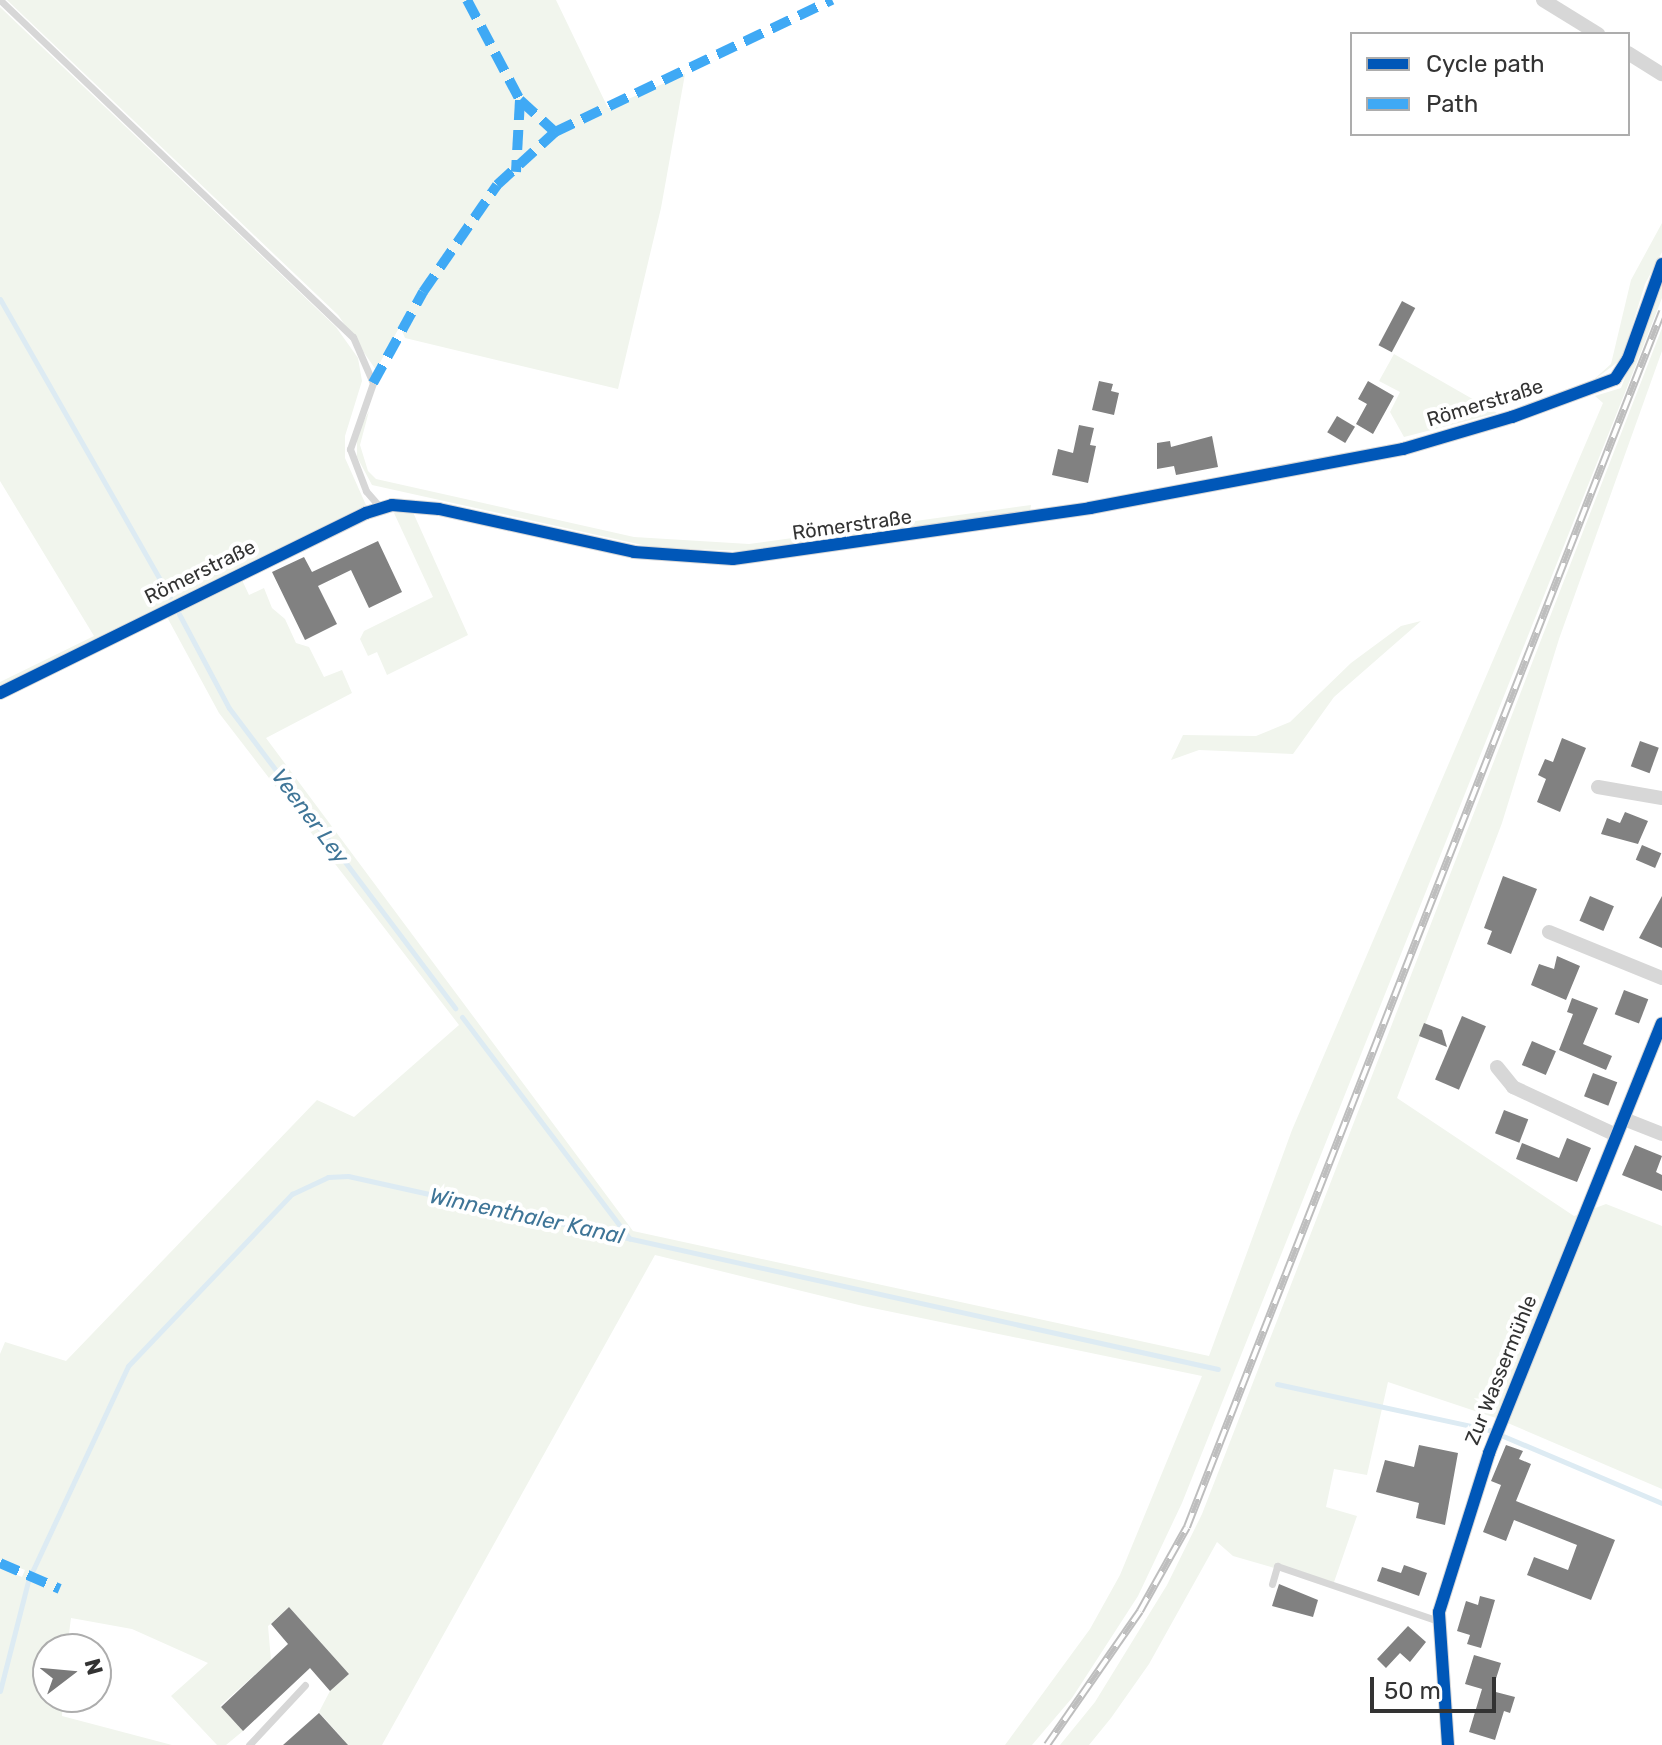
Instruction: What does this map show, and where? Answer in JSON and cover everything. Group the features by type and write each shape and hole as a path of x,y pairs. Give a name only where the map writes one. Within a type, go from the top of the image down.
{"street":[{"path":"1543,0 1595,32"},
{"path":"1630,54 1662,74"},
{"name":"Römerstraße","path":"0,693 380,507 420,506 634,552 733,559 846,546 1213,487 1403,449 1597,389 1615,379 1628,359 1662,264"},
{"path":"1598,787 1662,798"},
{"path":"1549,932 1662,978"},
{"name":"Zur Wassermühle","path":"1448,1745 1439,1621 1489,1453 1662,1023"},
{"path":"1497,1067 1513,1087 1616,1135"},
{"path":"1624,1119 1662,1134"}],"lane":[{"path":"0,0 353,337 373,383 350,449 366,491 380,507"},
{"path":"1272,1584 1277,1566 1439,1621"},
{"path":"249,1745 305,1685"}],"shaded area":[{"path":"7,0 556,0 608,108 685,74 661,208 618,389 405,338 400,326 376,370 338,315"},
{"path":"0,7 336,327 358,358 362,381 345,436 345,458 366,505 0,687 0,682 94,636 0,481"},
{"path":"1662,223 1662,252 1645,284 1622,359 1591,382 1611,364 1631,280"},
{"path":"1662,281 1662,298 1628,385 1182,1503 1138,1596 1072,1698 1032,1745 1005,1745 1090,1629 1120,1575 1202,1376 863,1306 655,1255 382,1745 339,1745 344,1740 319,1712 330,1691 349,1674 289,1607 268,1626 271,1660 220,1706 243,1731 226,1745 217,1745 171,1696 208,1663 132,1629 71,1618 69,1633 32,1633 32,1713 62,1713 62,1716 172,1745 0,1745 0,1568 22,1577 25,1570 0,1560 0,1354 5,1342 66,1361 317,1100 354,1117 459,1025 219,713 167,617 242,580 249,595 264,588 272,608 285,619 296,643 309,647 324,677 342,670 352,693 266,738 633,1231 1209,1356 1292,1130 1603,403 1595,396 1621,388"},
{"path":"1662,328 1662,351 1559,639 1502,823 1397,1098 1574,1216 1606,1204 1662,1226 1662,1489 1496,1418 1388,1382 1367,1475 1334,1469 1326,1507 1357,1516 1333,1585 1233,1556 1217,1542 1149,1664 1111,1718 1089,1745 1060,1745 1095,1702 1167,1585 1202,1514"},
{"path":"1394,354 1497,413 1404,437 1390,412 1400,392 1379,381"},
{"path":"369,411 360,445 368,471 376,479 634,537 749,544 1031,505 1030,511 754,551 656,548 372,485 357,457 357,434"},
{"path":"412,510 468,635 387,675 377,652 368,656 360,639 364,631 433,597 394,513"},
{"path":"1421,621 1334,697 1293,754 1199,750 1171,760 1183,735 1256,736 1290,722 1351,663 1401,626"}],"building":[{"path":"1402,301 1415,308 1392,352 1379,345"},
{"path":"1099,381 1113,384 1111,391 1119,393 1114,415 1092,410"},
{"path":"1368,381 1394,396 1373,434 1356,424 1367,404 1358,399"},
{"path":"1337,416 1355,427 1345,443 1327,432"},
{"path":"1079,425 1094,428 1090,445 1096,446 1088,483 1052,475 1058,449 1073,453"},
{"path":"1212,436 1218,467 1176,475 1174,466 1157,469 1157,443 1170,441 1171,447"},
{"path":"378,541 402,592 369,608 351,570 318,586 337,624 305,640 272,572 304,557 312,572"},
{"path":"1562,738 1586,748 1560,812 1537,802 1546,779 1538,775 1545,759 1553,762"},
{"path":"1640,741 1659,748 1650,773 1631,766"},
{"path":"1625,812 1648,821 1638,844 1601,834 1607,818 1620,823"},
{"path":"1642,845 1661,853 1655,868 1636,860"},
{"path":"1503,876 1537,889 1511,954 1487,944 1492,931 1484,928"},
{"path":"1590,896 1614,906 1603,931 1579,921"},
{"path":"1662,896 1662,948 1639,938"},
{"path":"1557,956 1580,966 1566,1000 1531,985 1539,964 1554,969"},
{"path":"1624,990 1648,999 1639,1024 1615,1014"},
{"path":"1572,998 1598,1008 1583,1044 1612,1056 1606,1070 1559,1050 1573,1014 1567,1012"},
{"path":"1462,1016 1486,1026 1459,1090 1435,1080"},
{"path":"1424,1023 1442,1030 1447,1047 1419,1036"},
{"path":"1532,1041 1556,1051 1546,1075 1522,1065"},
{"path":"1593,1073 1617,1082 1608,1106 1584,1096"},
{"path":"1504,1110 1528,1119 1519,1143 1495,1133"},
{"path":"1567,1138 1591,1148 1577,1182 1516,1159 1522,1143 1559,1158"},
{"path":"1635,1145 1662,1156 1656,1172 1662,1175 1662,1191 1622,1175"},
{"path":"1419,1445 1458,1453 1445,1525 1416,1518 1419,1503 1376,1492 1385,1460 1414,1467"},
{"path":"1506,1445 1523,1451 1519,1459 1531,1464 1516,1501 1615,1540 1591,1600 1527,1575 1534,1557 1568,1570 1577,1545 1514,1520 1506,1541 1483,1532 1501,1485 1491,1481"},
{"path":"1404,1565 1427,1573 1419,1596 1377,1581 1382,1567 1401,1573"},
{"path":"1279,1584 1318,1600 1313,1617 1272,1606"},
{"path":"1480,1596 1495,1600 1481,1648 1467,1644 1470,1635 1457,1631 1466,1601 1478,1605"},
{"path":"289,1607 349,1674 330,1691 310,1668 243,1731 221,1707 288,1644 271,1624"},
{"path":"1408,1626 1426,1642 1410,1662 1400,1653 1386,1668 1377,1659"},
{"path":"1474,1655 1501,1663 1492,1691 1515,1697 1510,1713 1504,1711 1495,1740 1469,1732 1482,1689 1465,1684"},
{"path":"319,1713 348,1745 283,1745"}],"waterway":[{"name":"Veener Ley","path":"0,299 170,597"},
{"name":"Veener Ley","path":"179,614 229,708 455,1008"},
{"name":"Veener Ley","path":"462,1017 630,1239"},
{"name":"Winnenthaler Kanal","path":"32,1572 128,1366 292,1194 328,1177 348,1176 1218,1369"},
{"name":"Winnenthaler Kanal","path":"1277,1384 1489,1430 1662,1503"},
{"name":"Winnenthaler Kanal","path":"0,1691 28,1581"}],"railway":[{"path":"1047,1745 1140,1611 1187,1527 1662,312"}],"marked path":[{"path":"467,0 520,100 516,172"},
{"path":"373,383 423,292 497,185 555,132 832,0"},
{"path":"520,100 555,132"},
{"path":"0,1563 60,1589"}],"cycle path":[{"path":"0,693 366,513 392,505 439,509 634,552 733,559 1090,508 1403,449 1512,417 1615,379 1628,359 1662,264"},
{"path":"1448,1745 1439,1612 1489,1453 1662,1023"}]}
